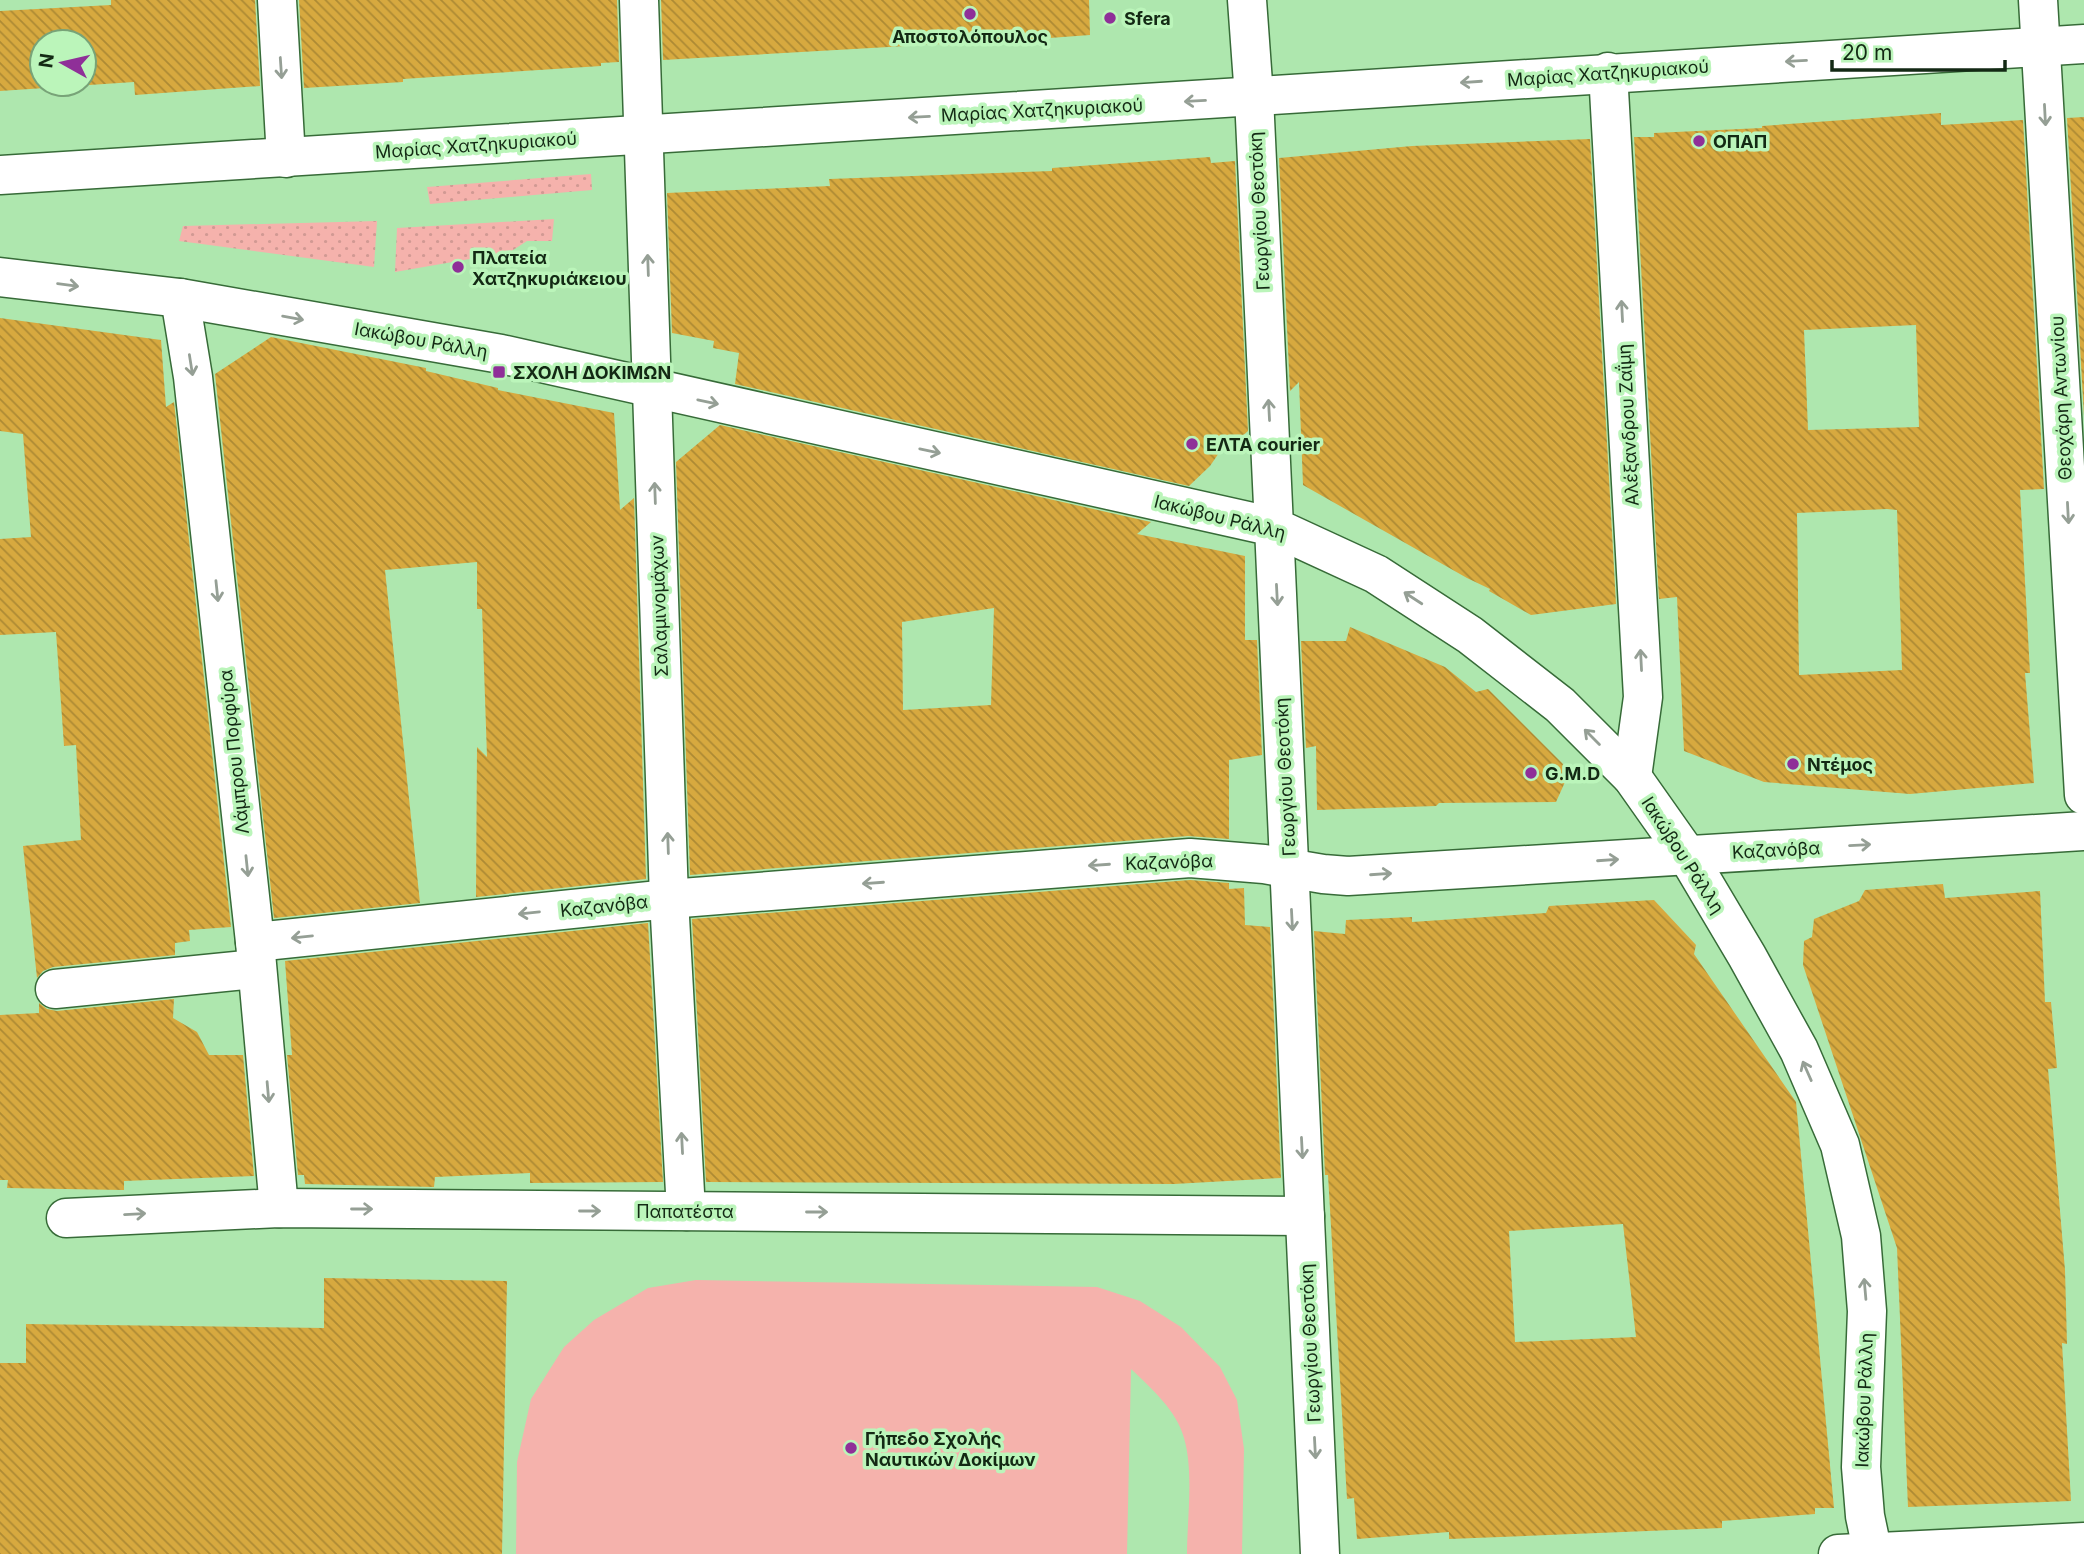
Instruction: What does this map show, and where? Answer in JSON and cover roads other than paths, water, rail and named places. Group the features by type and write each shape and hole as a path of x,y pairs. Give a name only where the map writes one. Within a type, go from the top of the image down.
{"street":[{"path":"277,0 286,158"},
{"name":"Σαλαμινομάχων","path":"639,0 670,899 686,1211"},
{"name":"Γεωργίου Θεοτόκη","path":"1247,0 1254,97 1320,1554"},
{"name":"Θεοχάρη Αντωνίου","path":"2038,0 2084,795"},
{"name":"Μαρίας Χατζηκυριακού","path":"0,175 2084,44"},
{"name":"Αλέξανδρου Ζαΐμη","path":"1608,72 1643,697 1632,777"},
{"name":"Ιακώβου Ράλλη","path":"0,276 180,298 501,354 1274,527 1376,574 1470,635 1560,705 1632,777 1687,855 1747,956 1798,1050 1840,1145 1861,1236 1866,1299 1861,1553"},
{"name":"Λάμπρου Πορφύρα","path":"180,298 193,377 256,956 279,1208"},
{"name":"Καζανόβα","path":"55,989 256,956 670,899 1190,858 1349,876 2084,831"},
{"name":"Παπατέστα","path":"66,1217 279,1208 1305,1216"},
{"path":"1861,1553 2084,1542"}],"place":[{"name":"Αποστολόπουλος","path":"970,14"},
{"name":"Sfera","path":"1110,18"},
{"name":"ΟΠΑΠ","path":"1699,141"},
{"name":"Πλατεία Χατζηκυριάκειου","path":"458,267"},
{"name":"ΣΧΟΛΗ ΔΟΚΙΜΩΝ","path":"499,372"},
{"name":"ΕΛΤΑ courier","path":"1192,444"},
{"name":"Ντέμος","path":"1793,764"},
{"name":"G.M.D","path":"1531,773"},
{"name":"Γήπεδο Σχολής Ναυτικών Δοκίμων","path":"851,1448"}]}
